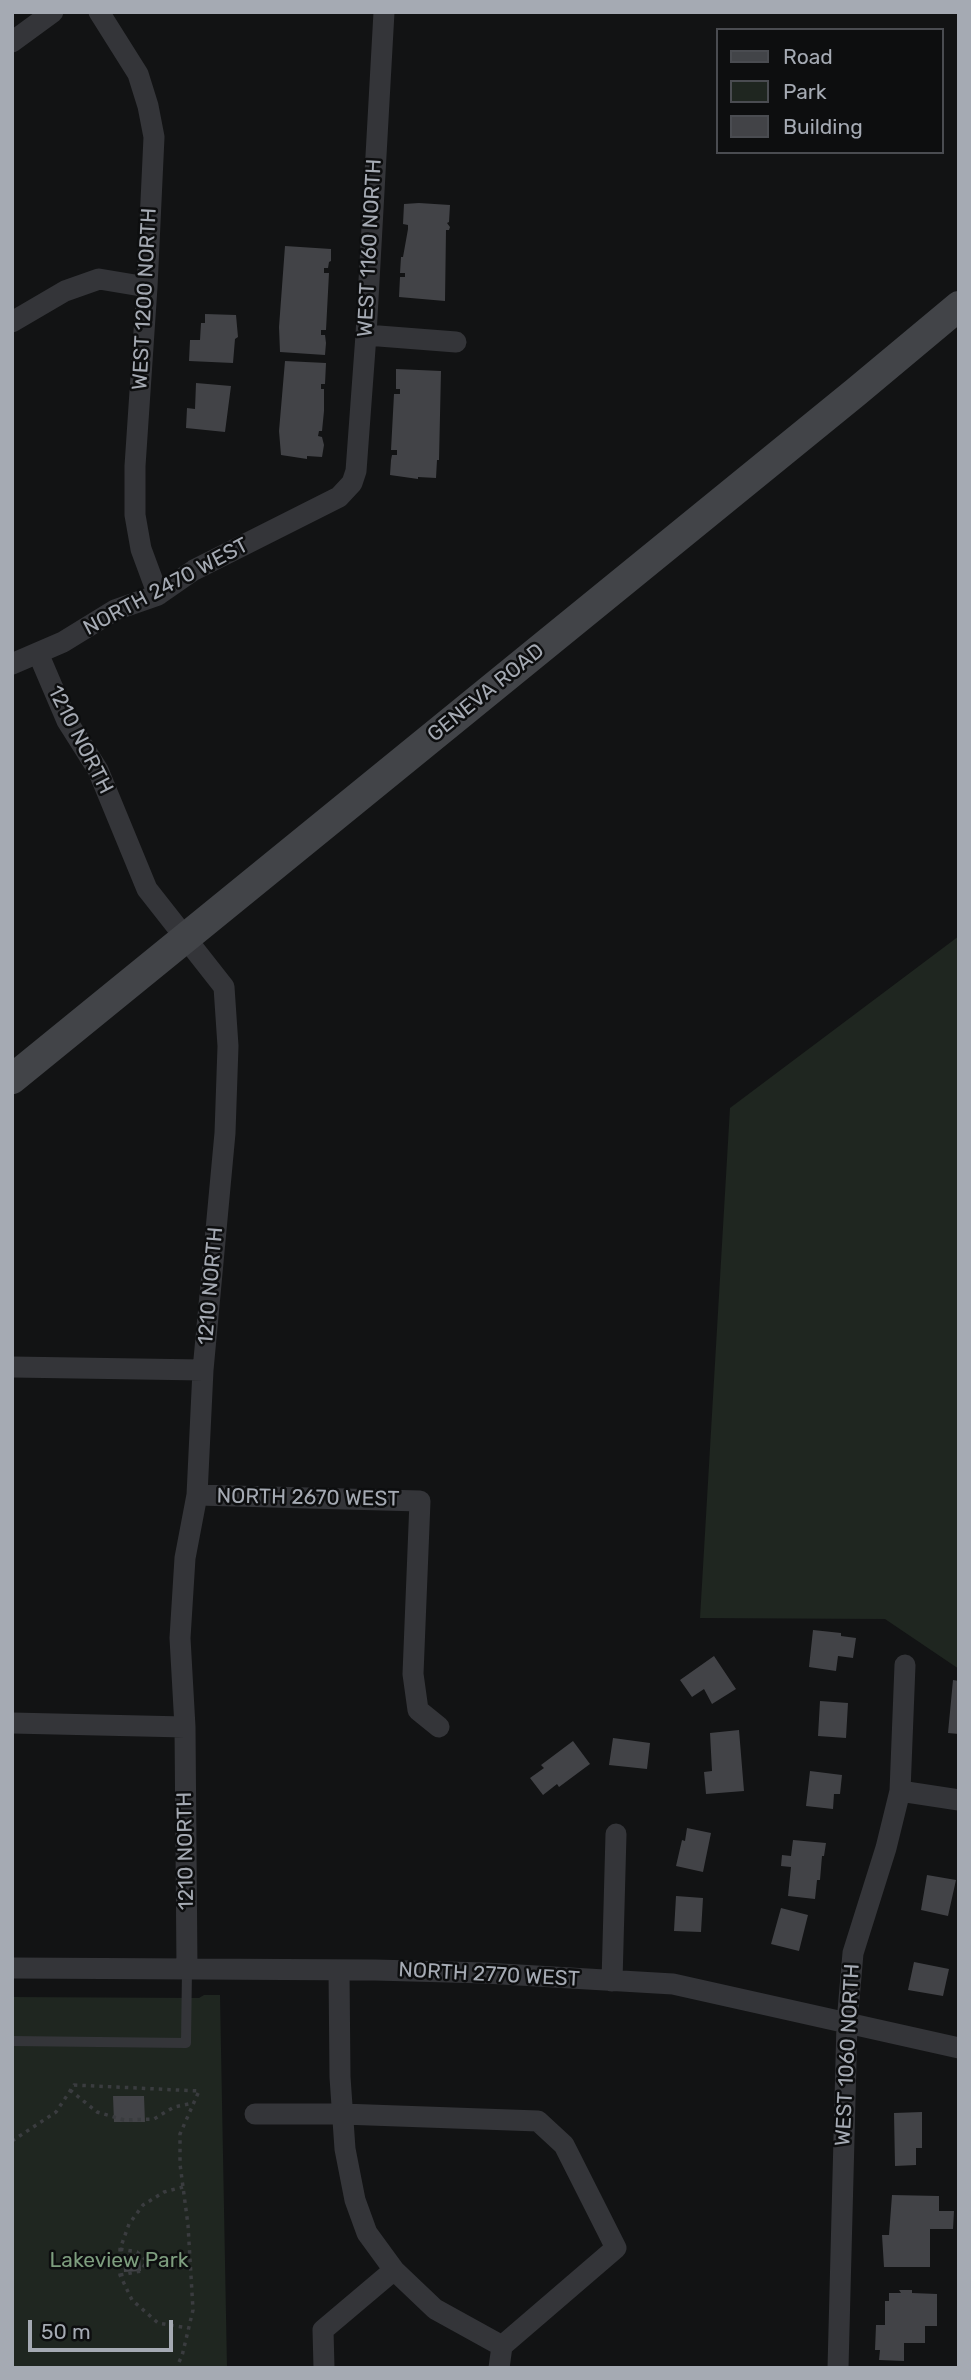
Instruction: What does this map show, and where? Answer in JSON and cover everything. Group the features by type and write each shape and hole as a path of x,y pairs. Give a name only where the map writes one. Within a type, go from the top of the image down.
{"main road":[{"name":"GENEVA ROAD","path":"12,1079 959,306"}],"street":[{"path":"12,42 53,12"},
{"name":"WEST 1200 NORTH","path":"99,12 138,74 154,137 135,466 135,515 141,549 158,595"},
{"name":"WEST 1160 NORTH","path":"352,483 356,471 366,335 384,12"},
{"path":"12,322 65,291 99,279 147,287"},
{"path":"366,335 456,342"},
{"name":"NORTH 2470 WEST","path":"12,664 63,642 115,610 158,595 194,570 339,497 352,483"},
{"name":"1210 NORTH","path":"38,653 67,721 99,771 147,889 224,987 228,1046 225,1133 204,1370 197,1496 185,1558 180,1638 185,1727 187,1969"},
{"path":"12,1367 204,1370"},
{"name":"NORTH 2670 WEST","path":"197,1496 420,1501 413,1674 418,1710 439,1727"},
{"name":"WEST 1060 NORTH","path":"838,2368 847,2023 853,1953 886,1848 900,1791 905,1665"},
{"path":"12,1723 185,1727"},
{"path":"900,1791 959,1800"},
{"path":"612,1981 616,1834"},
{"name":"NORTH 2770 WEST","path":"12,1968 339,1969 485,1973 673,1984 959,2048"},
{"path":"339,1969 345,2149 355,2200 367,2233 394,2270 435,2309 502,2346"},
{"path":"255,2114 342,2114 538,2121 564,2144 617,2248 502,2346 499,2368"},
{"path":"324,2368 323,2330 394,2270"}],"lane":[{"path":"12,2041 186,2043 187,1969"}],"path":[{"path":"12,2141 56,2112 74,2085 199,2091 180,2134 193,2310 182,2356 176,2368"},
{"path":"70,2090 97,2112 124,2120 153,2119 174,2108 193,2103"},
{"path":"183,2187 164,2192 143,2205 129,2224 120,2249 120,2275 132,2300 158,2323 188,2328"},
{"path":"120,2249 137,2252 147,2261 190,2258"},
{"path":"120,2275 141,2271 147,2261"}],"green space":[{"path":"959,936 959,1669 885,1619 700,1618 730,1108"},
{"name":"Lakeview Park","path":"204,1995 220,1995 227,2368 12,2368 12,1997 199,1998"}],"building":[{"path":"404,204 450,205 447,223 450,227 446,230 445,301 399,297 400,277 405,277 405,273 400,273 401,257 408,229 408,225 403,224"},
{"path":"285,246 331,249 331,261 328,268 324,268 324,273 329,273 326,330 321,330 321,335 325,335 325,355 280,352 279,327"},
{"path":"205,314 236,315 238,337 235,339 233,363 189,361 190,340 200,340 201,323 205,323"},
{"path":"285,361 326,363 325,384 321,384 321,389 324,389 322,431 319,431 318,436 322,437 324,445 322,457 307,456 307,459 281,455 279,431"},
{"path":"396,369 441,371 439,460 436,478 418,479 390,475 392,455 397,455 397,450 391,450 394,394 400,394 400,389 396,389"},
{"path":"196,383 231,386 225,432 186,428 187,408 195,409"},
{"path":"813,1630 841,1633 841,1636 856,1638 853,1658 838,1656 836,1671 809,1667"},
{"path":"714,1656 736,1689 712,1704 704,1689 692,1697 680,1680"},
{"path":"953,1680 959,1681 959,1734 948,1733"},
{"path":"820,1701 848,1703 846,1738 818,1736"},
{"path":"739,1730 744,1791 706,1794 704,1772 712,1771 710,1733"},
{"path":"613,1738 650,1743 647,1769 609,1765"},
{"path":"573,1741 590,1764 559,1787 557,1784 543,1795 530,1778 544,1768 541,1765"},
{"path":"810,1771 842,1775 840,1794 834,1794 833,1809 806,1806"},
{"path":"687,1828 711,1833 703,1872 676,1866"},
{"path":"793,1840 826,1843 815,1899 788,1896 791,1867 781,1866 782,1855 791,1856"},
{"path":"927,1875 956,1880 948,1916 921,1910"},
{"path":"676,1896 703,1898 701,1932 674,1931"},
{"path":"781,1908 808,1915 799,1951 771,1944"},
{"path":"914,1962 949,1969 943,1996 908,1990"},
{"path":"113,2096 144,2096 145,2122 114,2122"},
{"path":"922,2112 922,2148 916,2148 916,2165 895,2166 894,2113"},
{"path":"892,2195 939,2196 939,2211 954,2211 953,2229 930,2229 930,2267 884,2267 882,2235 889,2235"},
{"path":"140,2254 141,2271 124,2272 123,2255"},
{"path":"899,2290 937,2294 937,2326 925,2326 925,2343 904,2343 904,2361 879,2360 880,2350 875,2350 876,2325 885,2325 885,2301 889,2301 889,2293 901,2293"}]}
